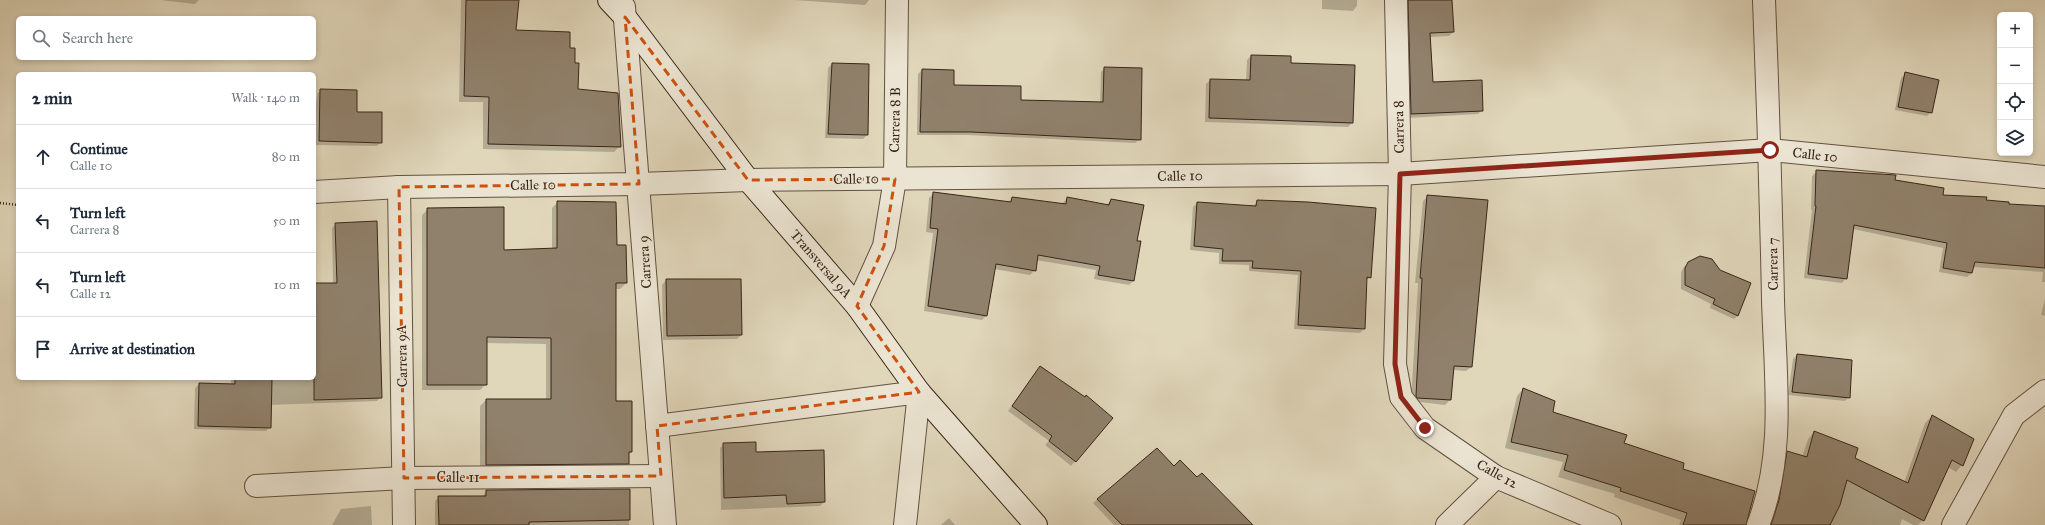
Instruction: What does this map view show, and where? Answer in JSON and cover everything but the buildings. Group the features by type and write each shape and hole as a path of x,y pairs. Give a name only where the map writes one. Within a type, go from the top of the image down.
{"street":[{"name":"Transversal 9A","path":"609,0 625,9 748,180 857,306 919,392 1036,525"},
{"name":"Carrera 8 B","path":"857,306 884,246 895,179 897,0"},
{"name":"Carrera 8","path":"1396,0 1400,174 1395,364 1401,397"},
{"name":"Carrera 7","path":"1758,525 1766,506 1777,437 1770,150 1764,0"},
{"name":"Carrera 9","path":"625,9 665,525"},
{"name":"Calle 10","path":"316,192 399,187 639,184 748,180 1400,174 1770,150 2045,177"},
{"name":"Carrera 9A","path":"399,187 404,525"},
{"path":"1953,525 2014,415 2045,391"},
{"path":"658,426 919,392 905,525"},
{"name":"Calle 12","path":"1401,397 1425,428 1496,477 1610,525"},
{"name":"Calle 11","path":"256,486 404,478 662,476"},
{"path":"1447,525 1496,477"}],"path":[{"path":"0,203 16,205"}],"highlighted area":[{"path":"625,17 748,180 895,179 884,246 857,306 919,392 657,426 661,476 404,478 399,187 639,184"}],"route":[{"path":"1425,428 1401,397 1395,364 1400,174 1770,150"}]}
